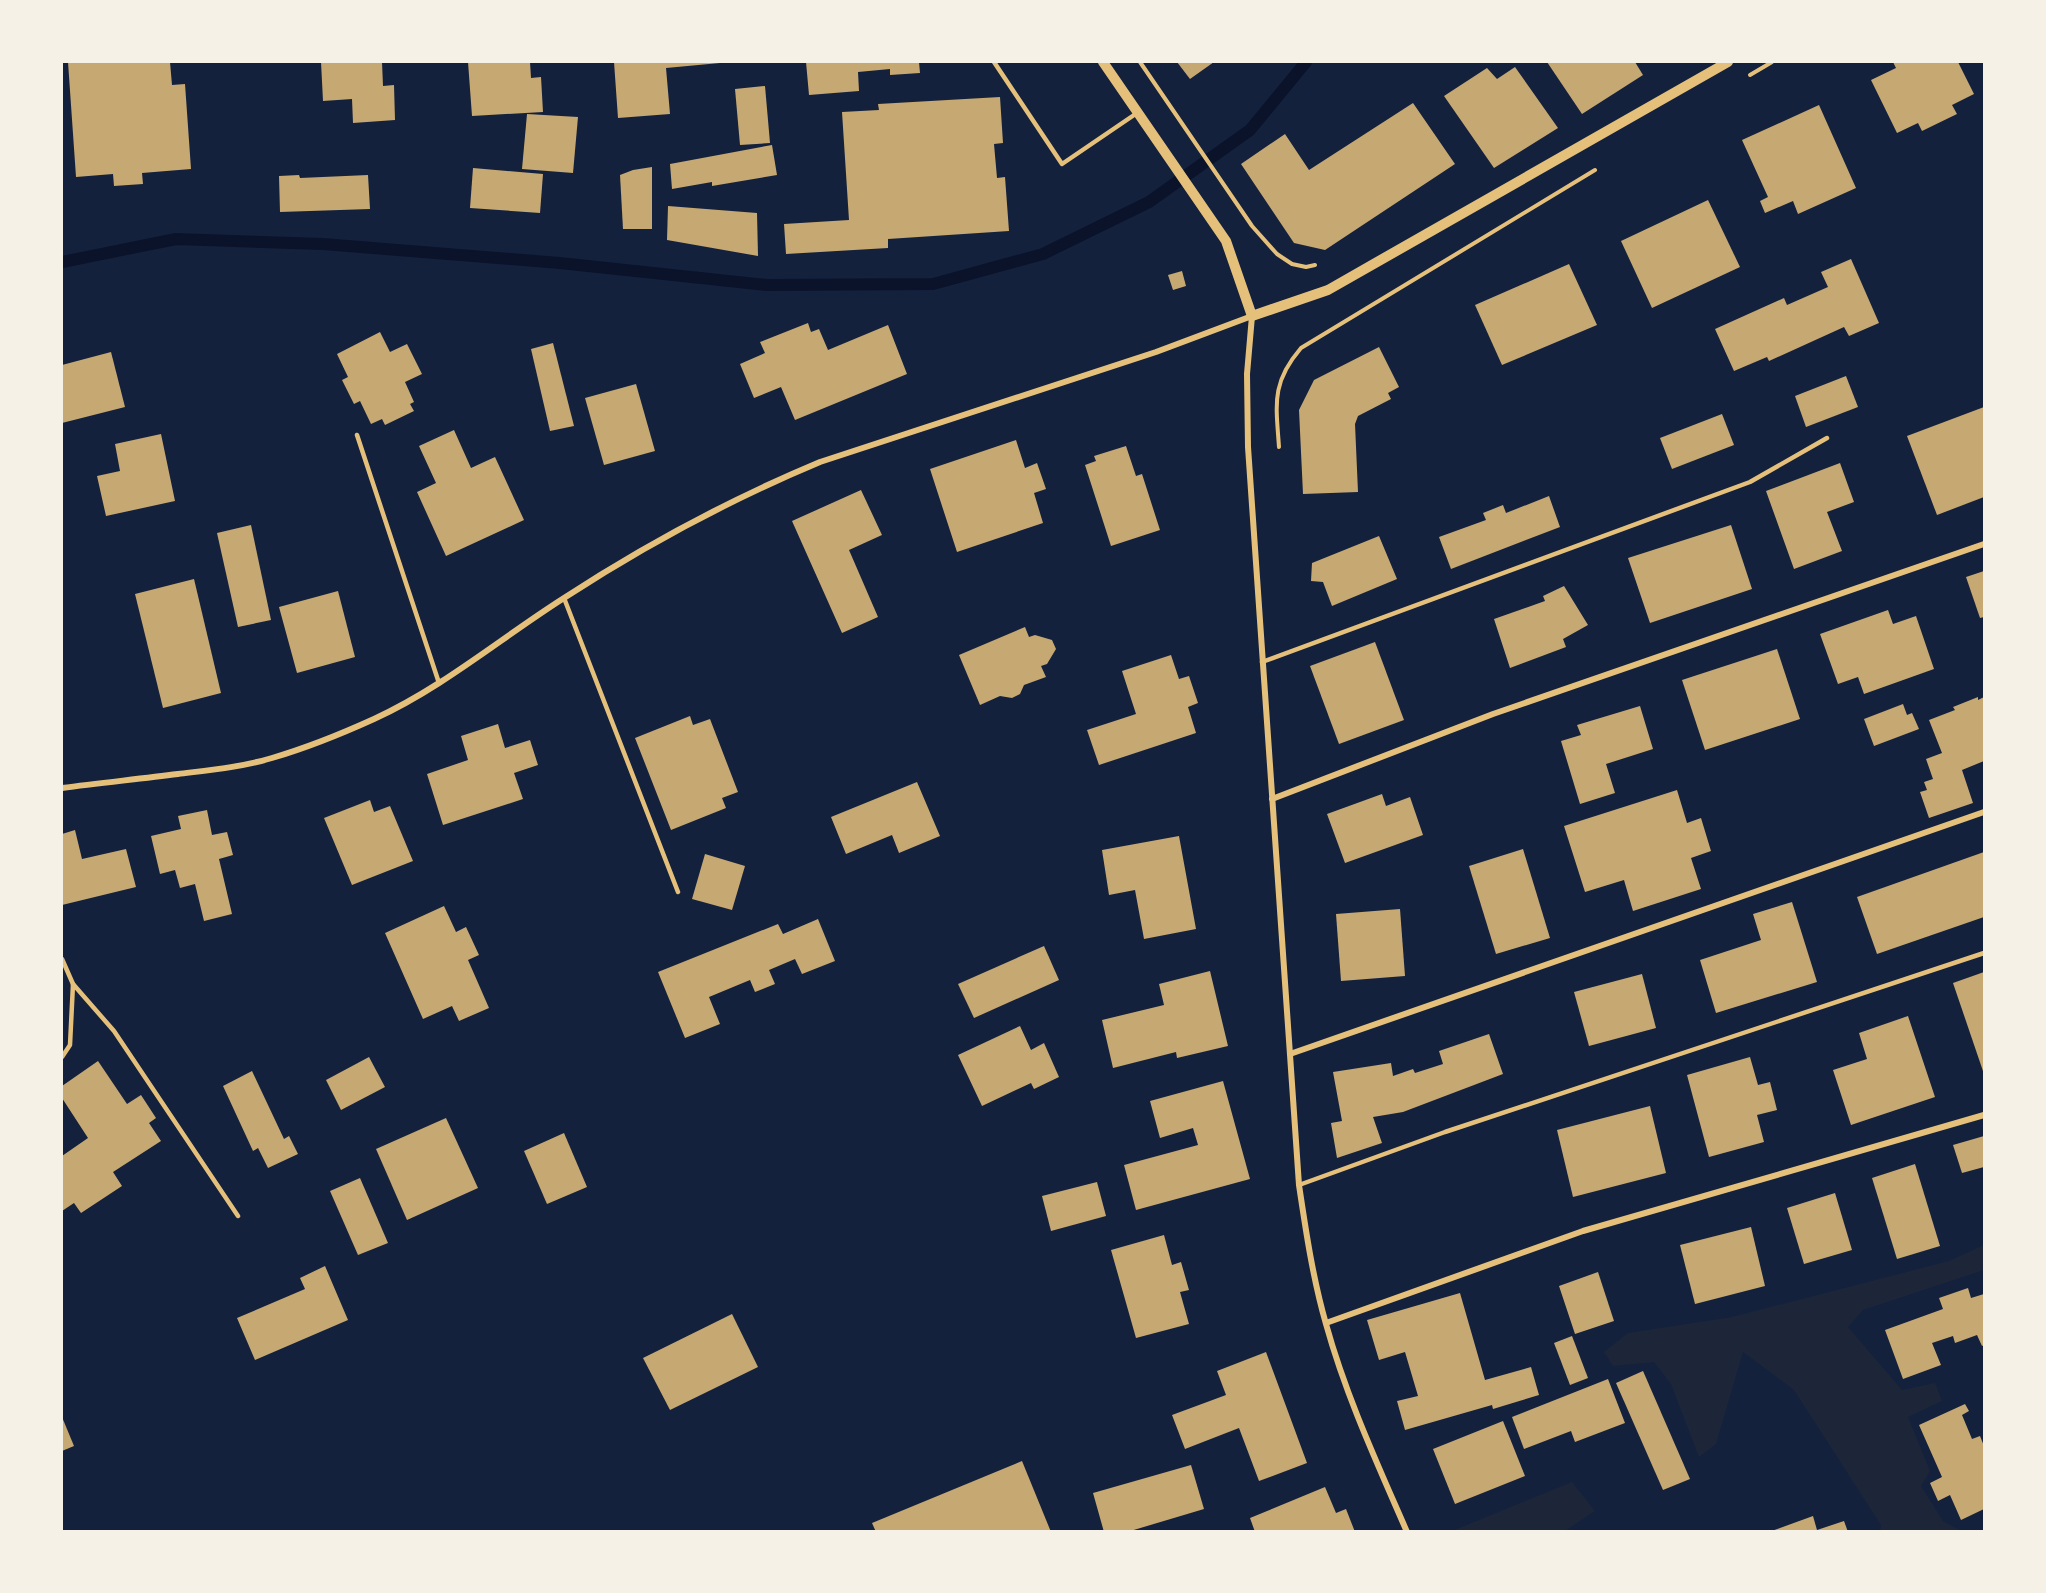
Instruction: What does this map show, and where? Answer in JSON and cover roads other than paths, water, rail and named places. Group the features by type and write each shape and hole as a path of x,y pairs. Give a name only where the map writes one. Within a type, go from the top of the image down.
{"street":[{"path":"1103,62 1226,241 1252,316 1247,374 1248,447 1299,1185 1306,1236 1326,1323 1362,1429 1407,1532"},
{"path":"62,788 228,768 270,759 375,719 439,683 564,598 727,503 820,462 1156,352 1328,290 1728,62"},
{"path":"1272,799 1493,714 1984,544"},
{"path":"1290,1054 1984,812"},
{"path":"1326,1323 1583,1231 1984,1114"}],"lane":[{"path":"994,62 1062,164 1137,113"},
{"path":"357,435 439,683"},
{"path":"1262,662 1750,482 1827,438"},
{"path":"564,598 678,892"},
{"path":"1299,1185 1445,1132 1984,953"},
{"path":"62,959 74,984 114,1031 238,1216"},
{"path":"62,1056 69,1045 74,984"}],"waterway":[{"path":"62,262 176,239 323,244 560,263 767,285 933,284 1043,254 1149,202 1250,130 1306,62"}]}
